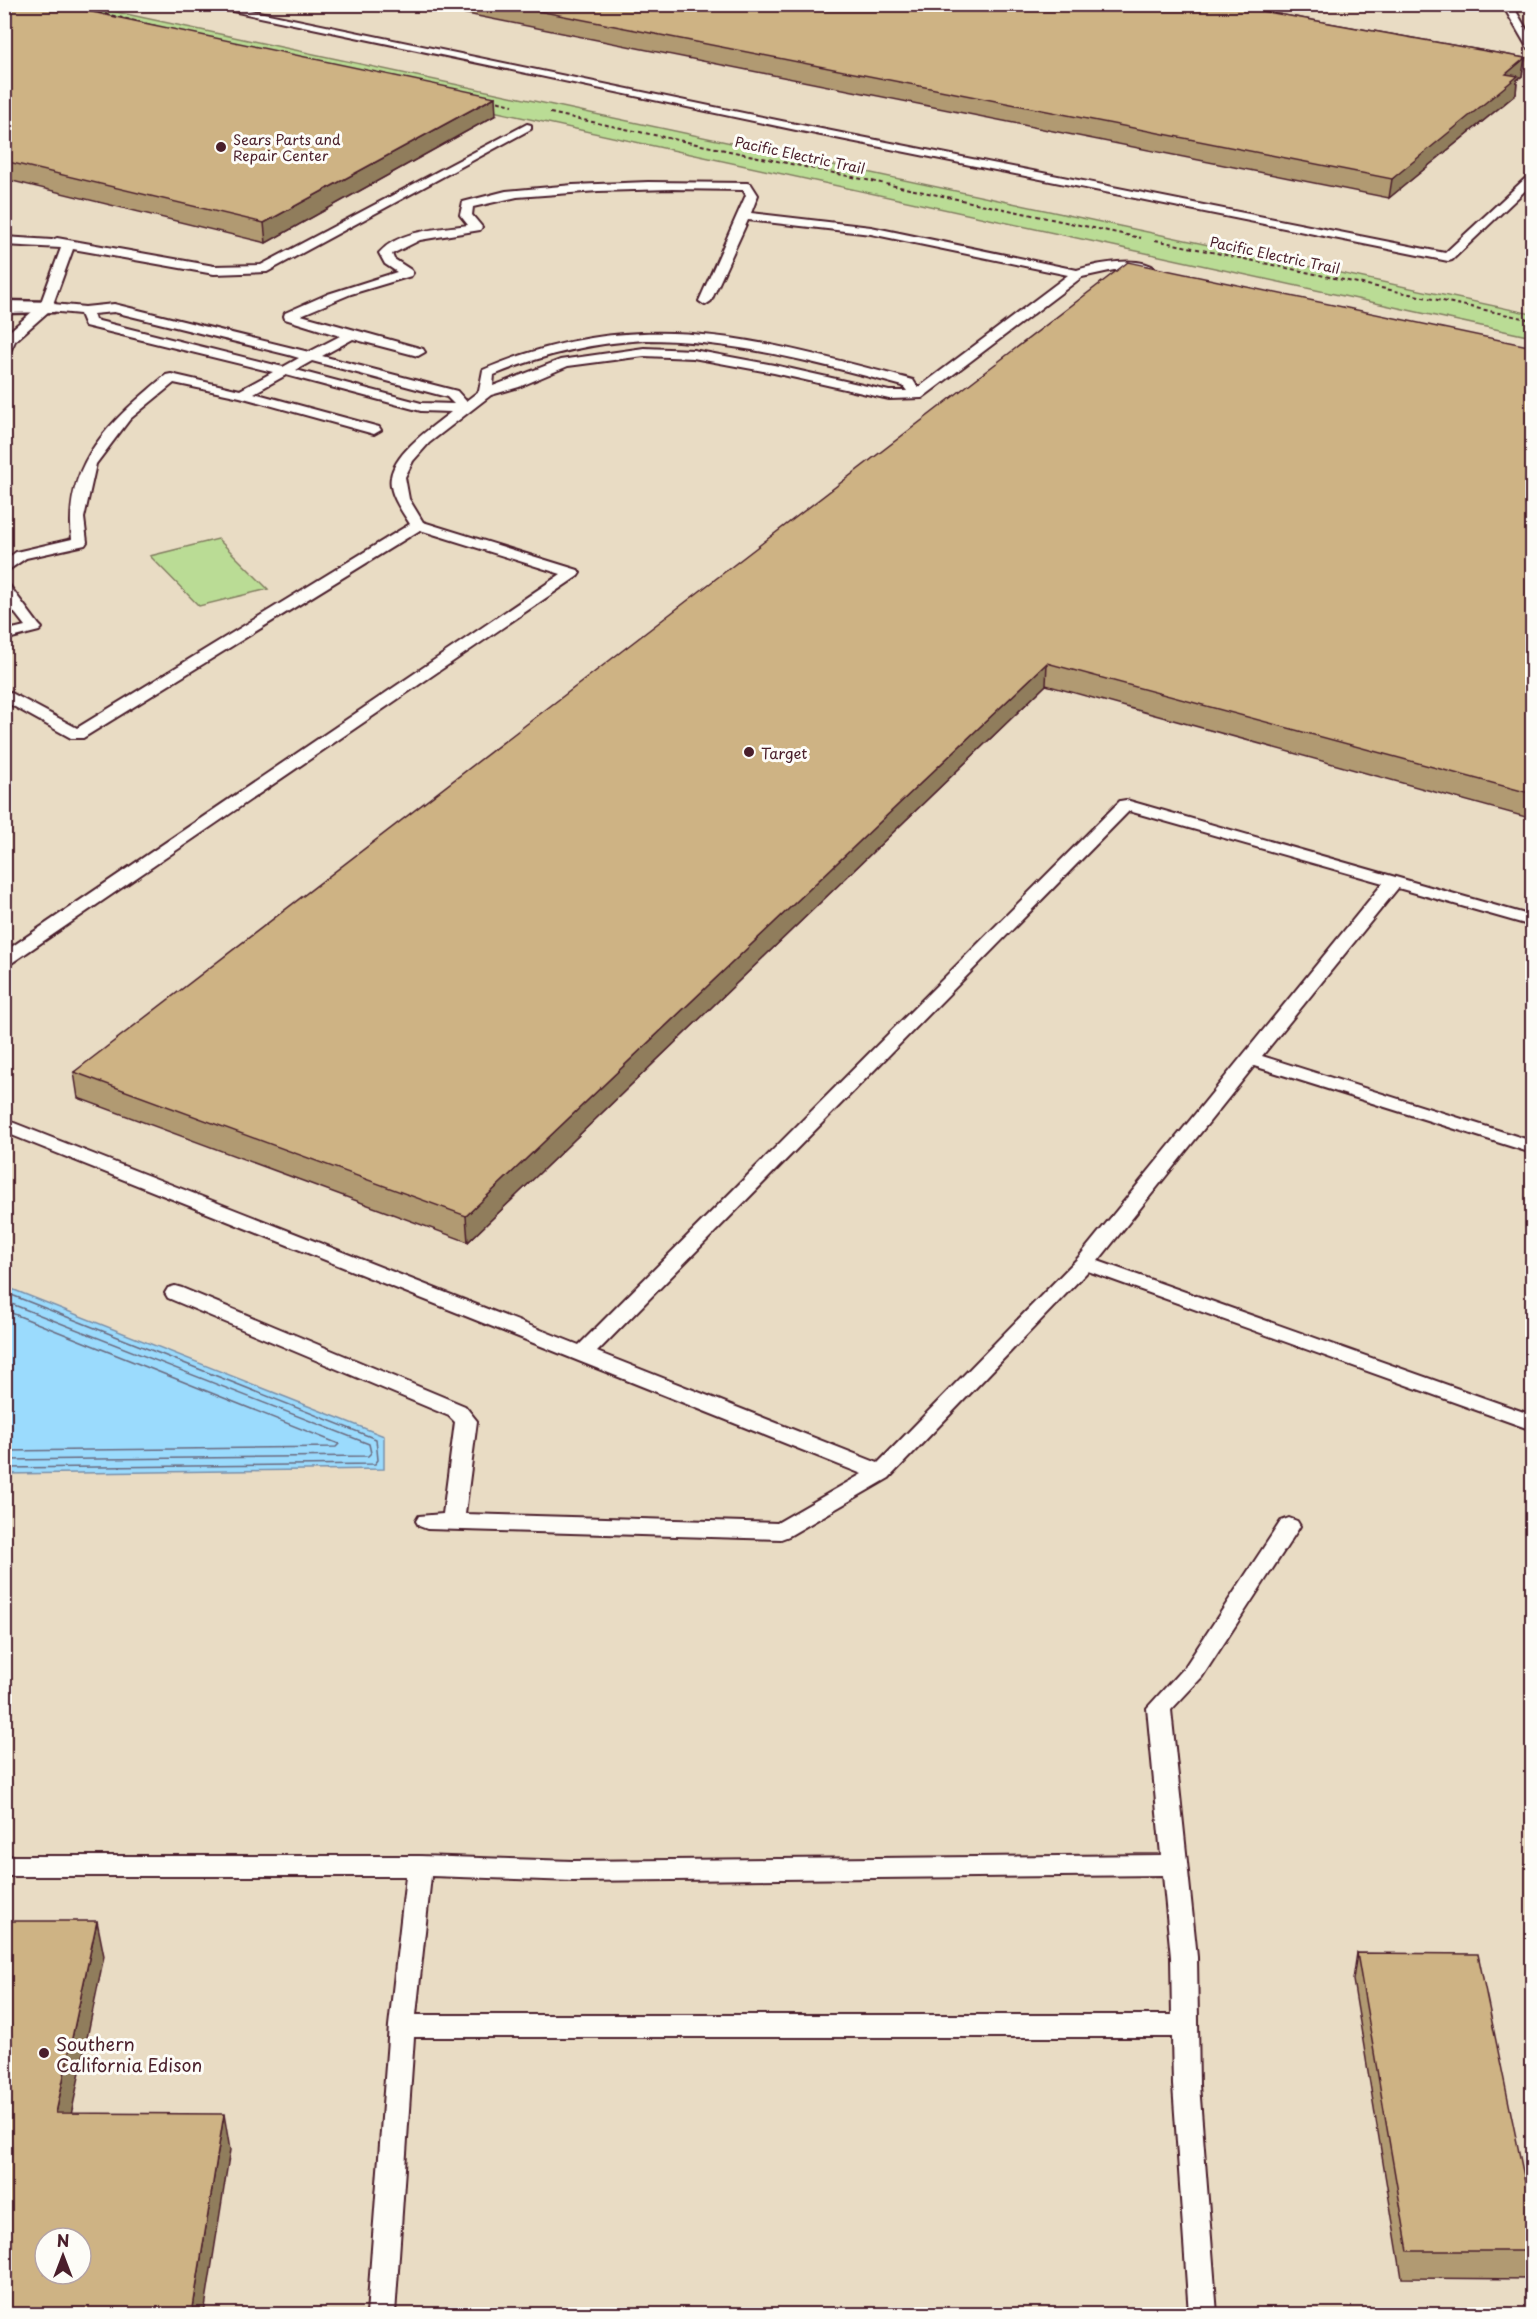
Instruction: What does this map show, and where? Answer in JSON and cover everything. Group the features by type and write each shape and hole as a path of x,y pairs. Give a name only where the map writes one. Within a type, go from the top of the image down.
{"street":[{"path":"4,308 46,308"}],"lane":[{"path":"204,4 807,129 1448,257 1533,178"},
{"path":"1507,4 1533,47"},
{"path":"4,229 68,245 214,270 263,269 527,127"},
{"path":"418,352 290,316 314,303 350,289 407,273 389,261 385,253 394,245 413,239 476,227 466,215 467,205 482,198 572,189 664,186 747,188 752,195 705,301"},
{"path":"744,216 831,223 909,235 1078,274"},
{"path":"4,241 68,245"},
{"path":"4,351 9,339 46,308 68,245"},
{"path":"4,960 573,573 418,525 402,499 398,477 407,459 424,440 486,392 514,384 565,363 644,352 693,354 774,369 889,395 917,395 1078,274 1105,265 1120,264 1163,272"},
{"path":"46,308 85,311 114,308 452,394 465,409"},
{"path":"85,311 90,323 421,407 465,409"},
{"path":"243,394 351,335"},
{"path":"486,392 488,374 510,363 548,350 591,341 634,337 689,336 742,343 893,379 908,383 917,395"},
{"path":"4,569 21,555 80,542 77,518 89,464 125,416 171,378 243,394 374,430"},
{"path":"4,694 77,735 418,525"},
{"path":"4,588 34,628 4,636"},
{"path":"582,1355 1126,806 1533,921"},
{"path":"426,1521 781,1531 881,1473 1085,1263 1394,881"},
{"path":"1251,1059 1533,1147"},
{"path":"4,1125 881,1473"},
{"path":"1085,1263 1533,1423"},
{"path":"175,1293 457,1411 466,1421 466,1430 453,1522"},
{"path":"1203,2314 1186,2085 1184,1957 1159,1708 1194,1671 1289,1526"},
{"path":"4,1866 420,1866 573,1871 1175,1865"},
{"path":"381,2314 402,2026 420,1866"},
{"path":"402,2026 1185,2026"}],"path":[{"path":"64,4 159,27"},
{"path":"483,98 518,106"},
{"name":"Pacific Electric Trail","path":"541,111 1533,320"}],"shaded area":[{"path":"5,5 1532,337 1532,2314 5,2314"},
{"path":"84,5 1532,5 1532,314 196,29"}],"green space":[{"path":"5,5 84,5 1532,314 1532,337"},
{"path":"218,539 268,589 199,606 150,556"}],"water":[{"path":"4,1286 384,1436 384,1469 5,1474"}],"building":[{"name":"Sears Parts and Repair Center","path":"10,4 54,4 495,97 264,223 4,161 4,7"},
{"path":"503,4 1222,4 1525,58 1506,74 1518,76 1392,179"},
{"name":"Target","path":"1128,262 1533,347 1533,794 1047,663 466,1216 74,1072"},
{"name":"Southern California Edison","path":"4,1921 97,1921 56,2113 224,2114 192,2314 4,2314"},
{"path":"1357,1953 1478,1954 1533,2220 1533,2251 1408,2251"}],"place":[{"name":"Sears Parts and Repair Center","path":"221,147"},
{"name":"Target","path":"749,752"},
{"name":"Southern California Edison","path":"44,2053"}]}
